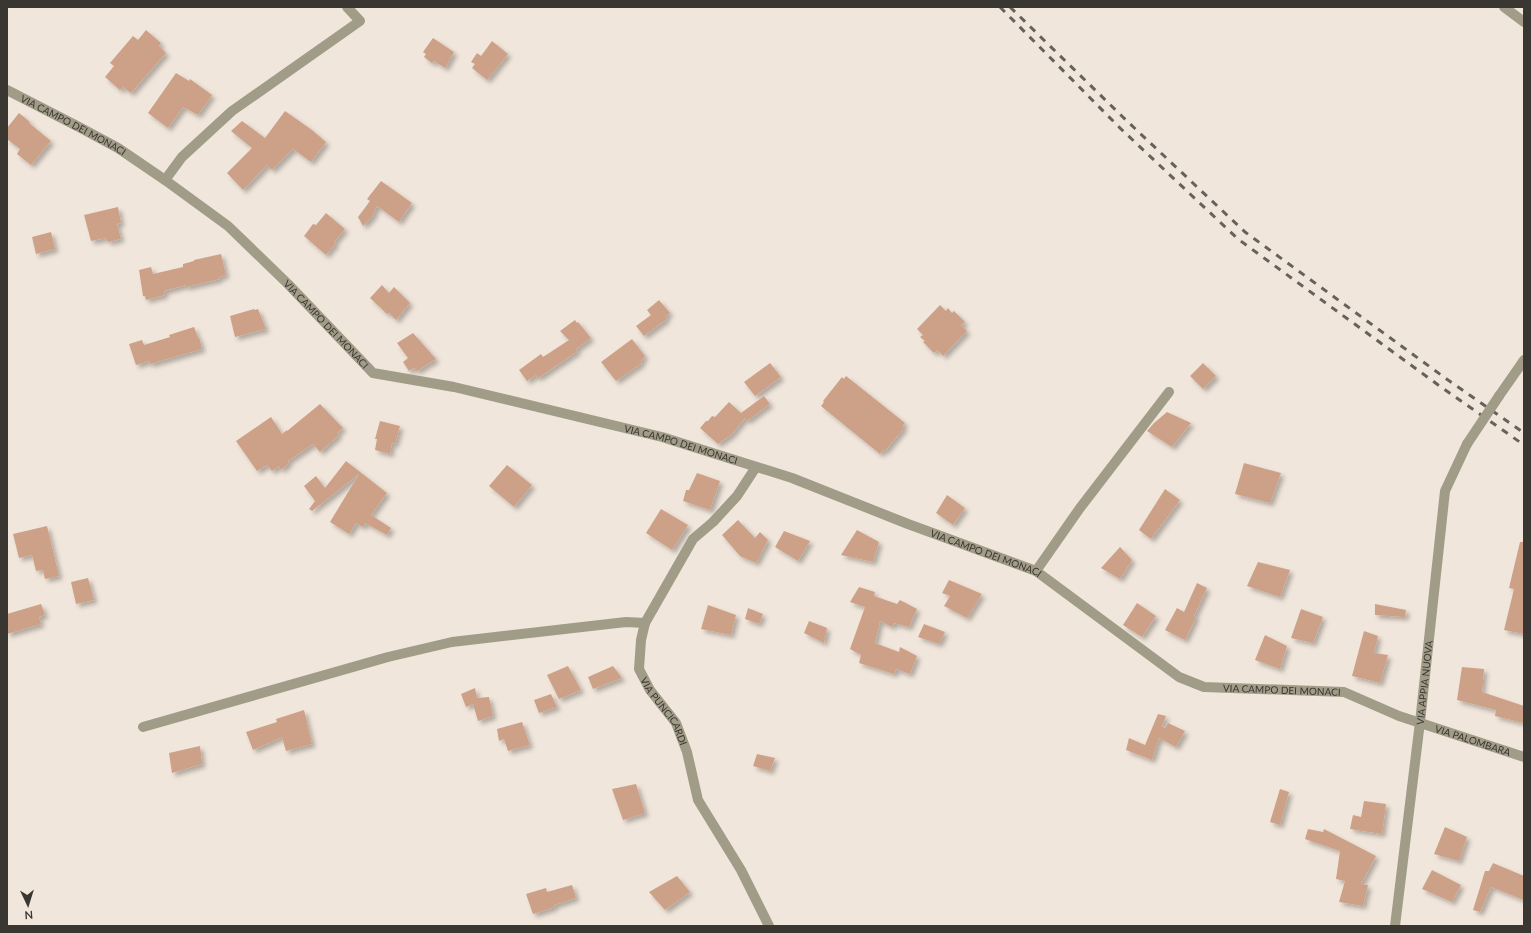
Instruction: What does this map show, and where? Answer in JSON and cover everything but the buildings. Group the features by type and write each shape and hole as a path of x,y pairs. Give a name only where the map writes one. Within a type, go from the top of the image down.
{"street":[{"path":"165,180 182,157 232,111 360,20 348,7"},
{"path":"1504,7 1524,22"},
{"name":"VIA CAMPO DEI MONACI","path":"7,90 118,148 228,226 288,284 373,373 454,387 654,435 792,478 908,524 1036,571 1179,677 1204,687 1344,692 1399,716"},
{"name":"VIA APPIA NUOVA","path":"1395,926 1420,722 1445,492 1467,444 1524,360"},
{"path":"1036,571 1080,508 1169,392"},
{"name":"VIA PUNCICARDI","path":"756,467 737,496 713,522 692,539 645,623 641,640 639,669 650,690 676,723 687,752 698,800 741,870 769,926"},
{"path":"143,727 388,657 452,642 605,624 626,622 645,623"},
{"name":"VIA PALOMBARA","path":"1399,716 1524,757"}],"railway":[{"path":"1000,7 1121,129 1238,239 1441,387 1524,445"},
{"path":"1010,7 1128,122 1245,232 1448,380 1524,433"}]}
